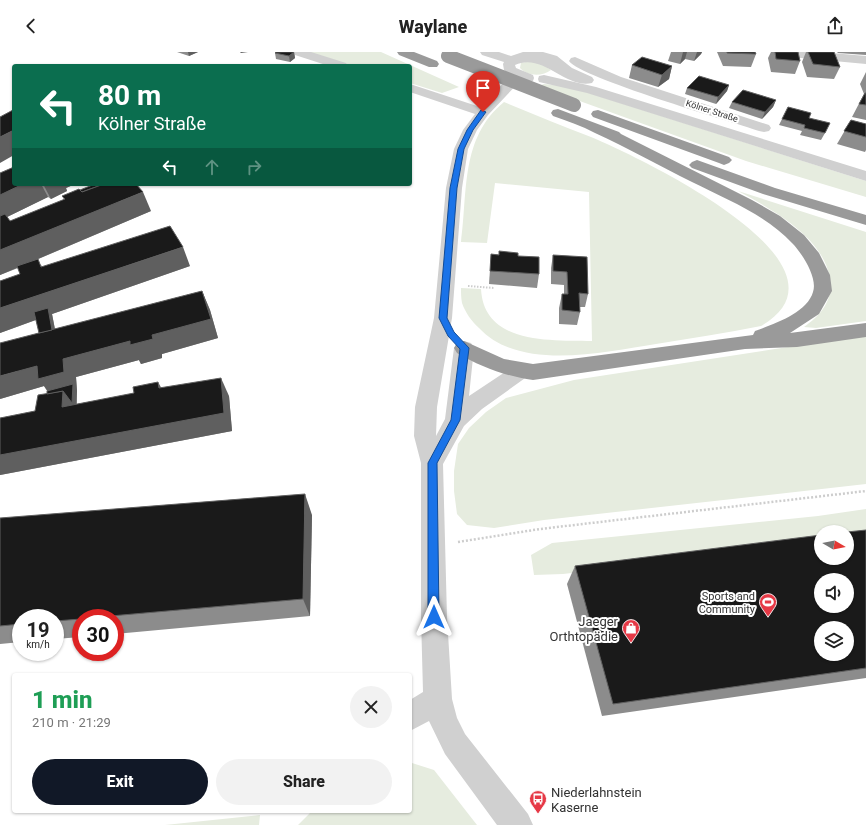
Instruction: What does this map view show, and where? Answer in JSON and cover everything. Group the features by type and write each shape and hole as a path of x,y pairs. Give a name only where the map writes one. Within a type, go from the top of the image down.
{"highway":[{"path":"403,52 439,57 745,167"},
{"path":"439,57 514,95"},
{"path":"543,107 770,191 866,220"},
{"path":"602,130 746,203 774,220 798,239 814,257 821,275 823,291 812,308 787,327 745,342"},
{"path":"464,348 486,360 521,371 546,371 745,342 797,340 866,330"}],"street":[{"path":"299,52 336,64"},
{"name":"Kölner Straße","path":"486,52 512,60 525,56 549,54 561,67 587,80 685,113 748,138 866,176"},
{"path":"780,52 866,60"},
{"name":"Kölner Straße","path":"589,55 575,60 589,69 616,80 776,132"},
{"path":"512,60 509,64 510,69 518,75 483,112 470,130 461,149 454,188 443,318 426,407 424,436 432,463 434,617 438,699 444,722 455,744 516,825"},
{"path":"544,79 558,74 561,67"},
{"name":"Kölner Straße","path":"518,75 529,79 544,79 574,85 716,130 748,138"},
{"path":"412,89 483,112"},
{"path":"443,318 451,334 464,348 456,420"},
{"path":"426,407 445,370 464,348"},
{"path":"432,463 456,420 480,399 521,371"},
{"path":"412,717 438,699"}],"path":[{"path":"471,286 494,288"},
{"path":"434,545 540,529 866,491"}],"shaded area":[{"path":"305,52 381,52 408,64 344,64"},
{"path":"536,60 551,70 543,74 535,75 527,73 520,68 521,63"},
{"path":"412,66 459,87 442,93 412,84"},
{"path":"544,84 567,86 866,181 866,197 746,161 538,86"},
{"path":"504,102 617,149 694,190 734,216 767,245 786,274 786,301 761,326 612,351 563,356 539,355 517,350 496,342 479,328 469,317 462,303 461,288 481,289 485,307 494,321 507,330 522,336 540,339 592,341 589,192 495,183 487,243 461,242 466,185 473,149 480,132 490,116"},
{"path":"738,191 866,232 866,321 816,328 804,327 816,318 828,301 830,294 830,279 826,264 818,250 807,237 794,226 765,206"},
{"path":"866,335 866,484 544,520 494,528 467,525 457,514 454,491 454,471 458,444 469,428 486,412 506,398 574,380"},
{"path":"866,509 866,539 854,535 854,525 814,525 814,545 563,574 534,575 531,555 552,543 818,516"},
{"path":"412,763 434,770 477,825 298,825 310,813 412,813"},
{"path":"260,815 259,825 165,825"}],"building":[{"path":"294,52 289,56 275,53"},
{"path":"755,52 756,54 727,53"},
{"path":"775,52 798,52 800,61 776,59"},
{"path":"808,52 834,52 840,67 813,64"},
{"path":"642,57 672,66 662,75 632,65"},
{"path":"699,76 729,85 718,97 687,88"},
{"path":"743,90 776,100 765,112 732,102"},
{"path":"865,93 866,105 859,104"},
{"path":"788,107 811,113 809,118 830,123 825,133 804,128 805,125 782,119"},
{"path":"12,111 12,131 0,137 0,117"},
{"path":"851,120 866,124 866,137 844,131"},
{"path":"12,168 12,186 19,186 0,195 0,173"},
{"path":"90,186 98,186 82,192 80,190"},
{"path":"98,186 138,186 143,192 0,250 0,216 5,214 10,221 65,199 62,196 79,189 82,192"},
{"path":"170,226 183,247 0,308 0,281 20,274 17,266 38,259 41,267"},
{"path":"499,251 518,253 518,256 539,257 539,274 490,271 491,254 499,255"},
{"path":"553,255 587,257 588,294 579,293 580,312 562,310 562,294 568,294 567,272 553,271"},
{"path":"202,291 211,319 152,335 153,339 130,345 130,341 63,359 64,372 38,379 37,366 0,376 0,343"},
{"path":"48,308 52,330 39,333 34,312"},
{"path":"221,378 224,413 0,455 0,418 35,411 38,395 63,391 62,407 134,393 133,387 158,382 159,388"},
{"path":"73,384 72,403 63,391 47,394 47,391"},
{"path":"305,494 303,599 124,615 124,609 72,609 72,620 64,620 64,609 12,609 12,625 0,626 0,518"},
{"path":"866,530 866,668 613,704 575,566 814,536 814,565 854,565 854,531"}],"place":[{"name":"Sports and Community","path":"768,617"},
{"name":"Jaeger Orthtopädie","path":"631,643"},
{"name":"Niederlahnstein Kaserne","path":"538,814"}],"route":[{"path":"434,617 432,463 456,420 464,348 451,334 443,318 454,188 461,149 470,130 483,112"}]}
